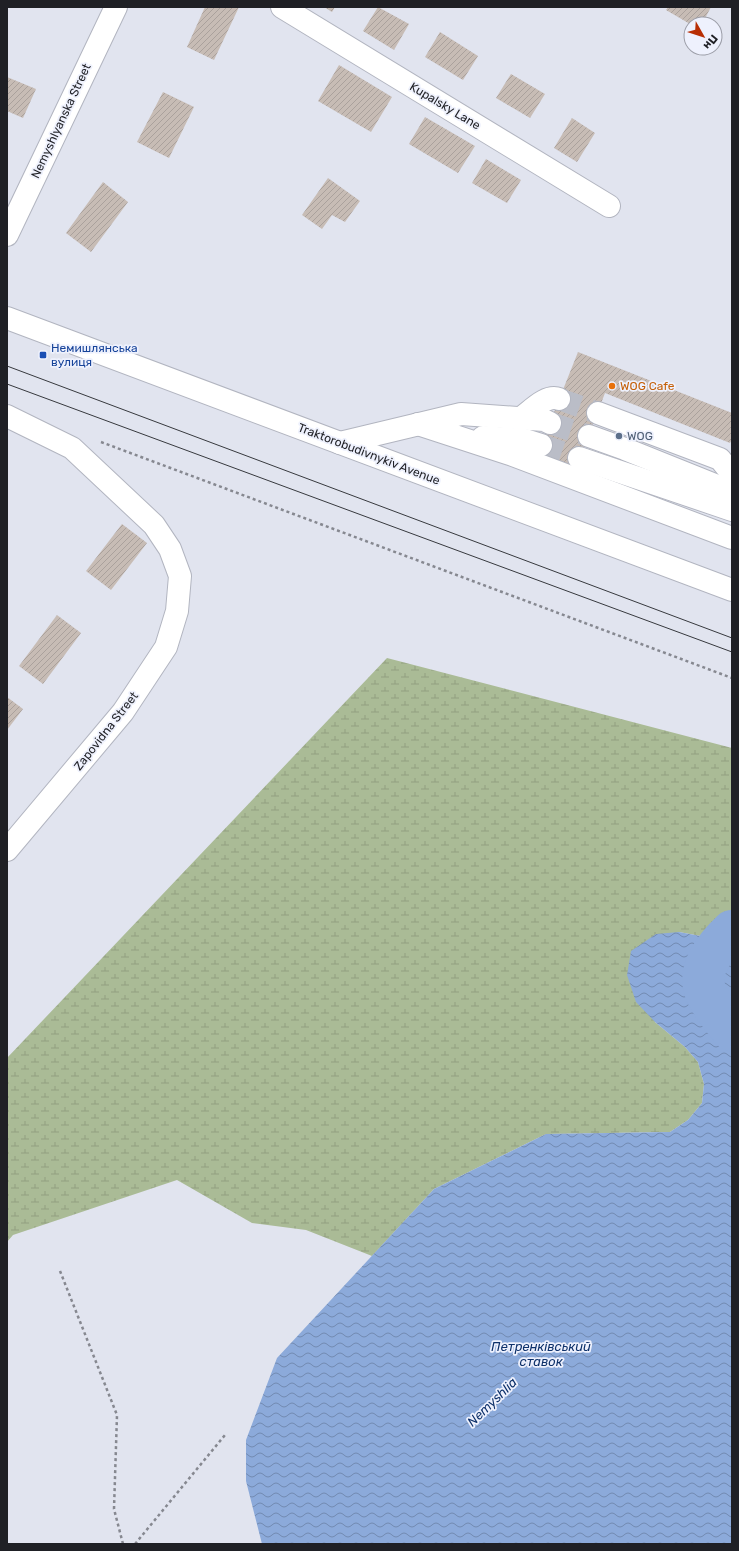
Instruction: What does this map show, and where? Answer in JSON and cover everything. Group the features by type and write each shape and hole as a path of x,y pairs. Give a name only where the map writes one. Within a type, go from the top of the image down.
{"street":[{"name":"Nemyshlyanska Street","path":"7,235 116,7"},
{"name":"Kupalsky Lane","path":"282,7 609,206"},
{"name":"Traktorobudivnykiv Avenue","path":"7,318 732,590"},
{"path":"521,418 548,399 555,397 559,399"},
{"path":"598,413 720,459 732,474"},
{"path":"340,443 461,414 521,418 550,423"},
{"name":"Zapovidna Street","path":"7,416 72,448 154,524 170,549 180,576 177,611 166,647 123,712 7,850"},
{"path":"418,424 510,454 732,538"},
{"path":"452,436 525,440 541,445"},
{"path":"589,436 732,492"},
{"path":"580,458 732,510"}],"path":[{"path":"98,441 732,678"},
{"path":"60,1271 117,1415 114,1509 123,1544"},
{"path":"135,1544 225,1435"}],"green space":[{"path":"387,658 732,748 732,949 722,940 679,932 655,1022 685,1047 698,1062 704,1084 702,1103 688,1120 670,1132 546,1134 434,1189 372,1256 306,1230 252,1223 177,1180 13,1235 7,1242 7,1058"}],"water":[{"name":"Петренківський ставок","path":"679,932 722,940 732,949 732,1544 262,1544 246,1481 246,1440 277,1358 434,1189 546,1134 670,1132 688,1120 702,1103 704,1084 698,1062 685,1047 655,1022 636,1002 627,975 631,951 656,934"}],"building":[{"path":"205,7 239,7 214,60 187,47"},
{"path":"324,7 335,7 332,12"},
{"path":"378,7 409,24 394,50 363,31"},
{"path":"668,7 711,7 706,16 683,16 683,20 666,10"},
{"path":"440,32 478,56 463,80 425,57"},
{"path":"339,65 392,97 371,132 318,101"},
{"path":"511,74 545,94 530,118 496,98"},
{"path":"7,77 36,89 23,118 7,111"},
{"path":"163,92 194,107 169,158 137,142"},
{"path":"425,117 475,146 458,173 409,144"},
{"path":"572,118 595,133 577,162 554,148"},
{"path":"486,159 521,180 507,203 472,183"},
{"path":"328,178 360,201 345,222 332,215 322,229 302,215"},
{"path":"103,182 128,202 91,252 66,233"},
{"path":"578,352 732,413 732,439 730,443 605,393 575,471 537,455"},
{"path":"122,524 147,543 111,590 86,571"},
{"path":"57,615 81,633 43,684 19,666"},
{"path":"7,697 23,709 7,730"}],"waterway":[{"name":"Nemyshlia","path":"732,931 713,952 705,968 703,977 704,986 709,1000 732,1030"}],"tunnel":[{"path":"559,399 598,413"},
{"path":"550,423 589,436"},
{"path":"541,445 579,458"}],"tram line":[{"path":"7,366 732,638"},
{"path":"7,384 732,652"}],"place":[{"name":"Немишлянська вулиця","path":"43,355"},
{"name":"WOG Cafe","path":"612,386"},
{"name":"WOG","path":"619,436"}]}
